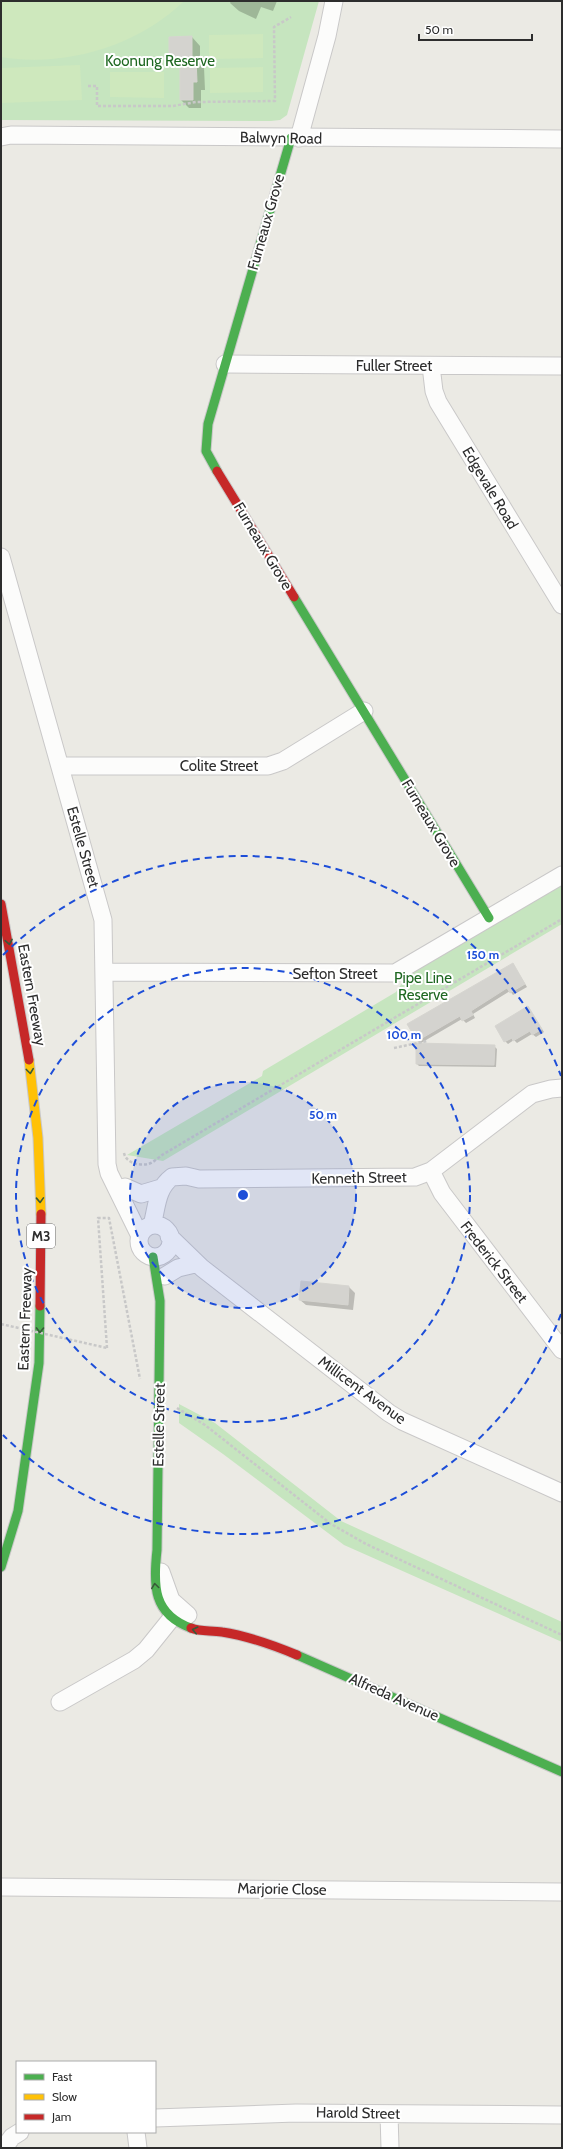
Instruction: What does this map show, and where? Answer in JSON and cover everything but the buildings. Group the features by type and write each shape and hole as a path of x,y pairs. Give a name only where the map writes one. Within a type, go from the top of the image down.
{"main road":[{"name":"Furneaux Grove","path":"295,138 225,364 207,429 206,443 209,458 489,918"},
{"name":"Eastern Freeway","path":"1,904 27,1040 38,1138 41,1228 39,1362 18,1510 1,1567"},
{"name":"Estelle Street","path":"157,1550 160,1301 158,1239"},
{"name":"Alfreda Avenue","path":"222,1632 274,1645 562,1772"}],"street":[{"name":"Furneaux Grove","path":"295,138 327,36 334,1"},
{"name":"Balwyn Road","path":"1,137 11,135 562,139"},
{"name":"Fuller Street","path":"225,364 562,366"},
{"name":"Edgevale Road","path":"431,366 434,391 438,402 562,605"},
{"name":"Estelle Street","path":"1,557 103,920 105,972 106,1146 109,1173 158,1239"},
{"name":"Colite Street","path":"60,766 268,766 282,761 364,711"},
{"name":"Sefton Street","path":"105,972 389,974 401,971 562,875"},
{"name":"Kenneth Street","path":"161,1188 172,1177 186,1176 200,1179 407,1179 431,1171 532,1094 562,1088"},
{"name":"Estelle Street","path":"106,1146 137,1210 158,1239 165,1276 160,1301"},
{"name":"Frederick Street","path":"431,1171 442,1193 562,1350"},
{"name":"Kenneth Street","path":"158,1239 168,1194 179,1185 200,1179"},
{"path":"125,1187 141,1194 161,1188 158,1239"},
{"name":"Millicent Avenue","path":"158,1239 199,1266 402,1421 562,1493"},
{"path":"165,1276 178,1268 199,1266"},
{"name":"Estelle Street","path":"157,1550 166,1589 175,1613"},
{"path":"60,1702 134,1660 146,1650 175,1613"},
{"name":"Alfreda Avenue","path":"175,1613 190,1616 222,1632"},
{"name":"Marjorie Close","path":"1,1887 562,1892"},
{"name":"Harold Street","path":"156,2118 296,2112 562,2116"},
{"path":"389,2114 390,2148"},
{"path":"1,2138 4,2132 16,2124"},
{"path":"4,2148 12,2137 18,2133"},
{"path":"136,2133 138,2148"},
{"path":"145,2148 147,2133"}],"path":[{"path":"88,86 97,86 97,106 173,106 196,102 275,101 274,27 291,17"},
{"path":"123,1146 125,1156 128,1160 134,1164 150,1164 162,1155 562,919"},
{"path":"394,1048 426,1041"},
{"path":"1,1324 107,1348 98,1218 109,1218 141,1387"},
{"path":"159,1406 177,1408 195,1418 331,1524 366,1544 562,1635"}],"green space":[{"name":"Koonung Reserve","path":"1,1 319,1 287,115 280,120 271,121 1,120"},
{"path":"1,1 184,1 166,17 145,30 99,50 74,56 25,60 1,57"},
{"path":"263,34 263,58 209,59 209,35"},
{"path":"80,65 82,100 1,103 1,68"},
{"path":"263,67 263,92 210,93 210,68"},
{"path":"110,72 164,72 164,98 110,97"},
{"name":"Pipe Line Reserve","path":"562,884 562,924 163,1161 127,1155 262,1076 263,1071 396,992 406,977"},
{"path":"179,1404 215,1423 341,1521 562,1622 562,1642 344,1545 223,1454 179,1423"}],"traffic: fast":[{"path":"217,471 206,451 208,424 291,138"},
{"path":"294,597 489,918"},
{"path":"153,1257 160,1301 156,1587 162,1607 178,1622 191,1628"},
{"path":"1,1567 18,1511 39,1363 40,1306"},
{"path":"297,1655 562,1772"}],"traffic: slow":[{"path":"29,1060 38,1138 41,1214"}],"traffic: jam":[{"path":"217,471 294,597"},
{"path":"1,904 29,1060"},
{"path":"40,1306 41,1214"},
{"path":"191,1628 218,1631 251,1638 297,1655"}]}
